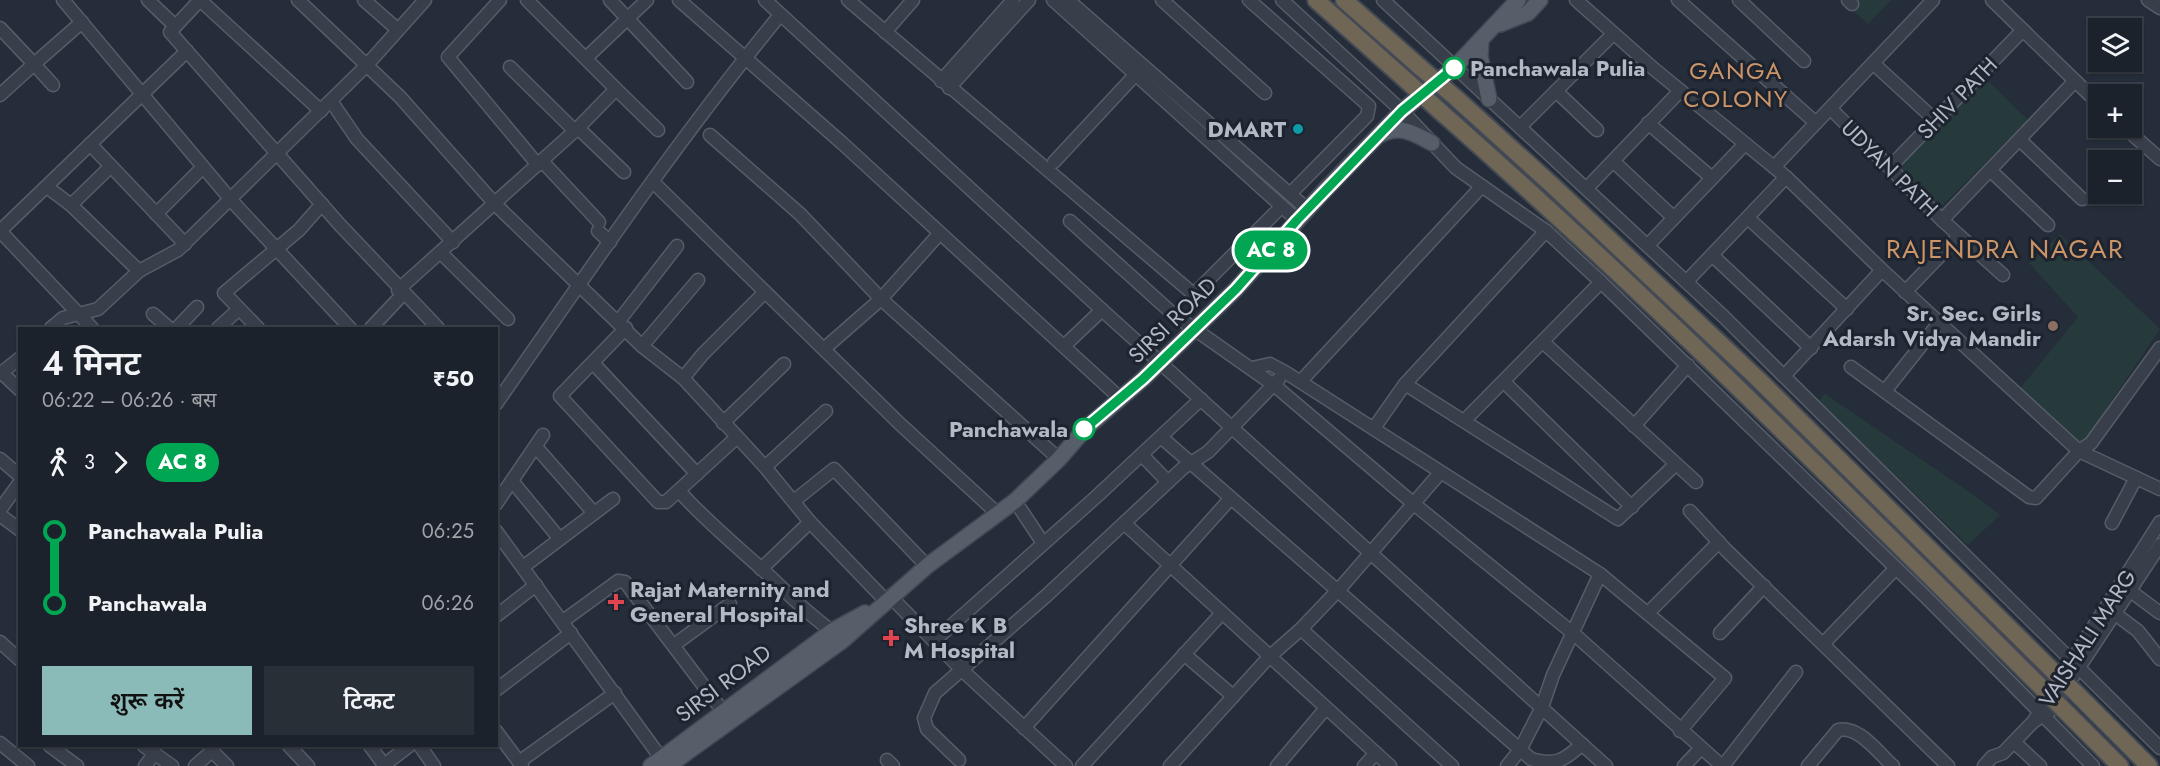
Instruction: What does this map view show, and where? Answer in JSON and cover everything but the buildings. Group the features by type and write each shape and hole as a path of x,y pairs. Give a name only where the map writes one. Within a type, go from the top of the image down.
{"highway":[{"path":"1316,0 1536,195 1745,396 2120,766"},
{"path":"1344,0 1552,185 1758,379 2149,766"}],"main road":[{"name":"SIRSI ROAD","path":"1496,25 1528,13 1540,0"},
{"name":"SIRSI ROAD","path":"666,764 843,641 927,566 1015,501 1059,459 1084,429 1121,399 1236,289 1302,214 1402,111 1454,68 1516,1"},
{"path":"1481,40 1480,56 1489,99"},
{"path":"1378,136 1387,131 1406,130 1432,142"},
{"name":"SIRSI ROAD","path":"666,764 722,710 832,631 888,599"}],"street":[{"path":"63,0 202,167 349,327"},
{"path":"148,0 175,26"},
{"path":"321,111 200,0 170,32 401,292 437,327"},
{"path":"298,0 400,97 495,204 642,346 684,378 736,438 765,467 810,522 963,671 1066,766"},
{"path":"364,0 397,29"},
{"path":"52,327 63,318 92,312 107,302 139,271 185,244 366,66 425,0"},
{"path":"500,0 448,57 610,242"},
{"path":"526,0 658,130"},
{"path":"610,0 687,82"},
{"path":"586,58 647,0"},
{"path":"679,0 940,233 1121,399"},
{"path":"765,0 1102,310 1606,766"},
{"path":"848,0 1191,292 1196,292 1281,206"},
{"path":"885,32 913,0"},
{"path":"945,84 1013,0"},
{"path":"945,84 1029,0"},
{"path":"1053,0 1281,206 1302,214"},
{"path":"1068,0 1290,194 1302,214"},
{"path":"1162,0 1265,93"},
{"path":"1249,0 1369,106 1367,116 1290,194"},
{"path":"1282,0 1402,111 1456,168 1546,231 1601,282 1896,568 2038,717 2093,766"},
{"path":"1576,0 1744,145 1786,177 1905,292 2079,452 2160,489"},
{"path":"1678,0 1816,123"},
{"path":"1739,0 1804,61"},
{"path":"1774,167 1933,0"},
{"path":"1992,0 2088,93"},
{"path":"2148,0 2160,8"},
{"path":"1385,1 1454,68 1687,281 2160,748"},
{"path":"499,395 745,58 780,15"},
{"path":"0,95 82,22"},
{"path":"0,28 53,85"},
{"name":"SHIV PATH","path":"1890,167 2024,30"},
{"path":"1520,127 1613,34"},
{"path":"91,327 0,231 187,51"},
{"path":"1874,64 1935,120"},
{"path":"510,67 624,172"},
{"path":"1054,162 1136,74"},
{"path":"1942,220 2075,81"},
{"path":"372,327 401,292 441,253 577,129 616,89"},
{"path":"1556,91 1598,130"},
{"path":"1587,188 1680,91"},
{"path":"331,101 357,139 453,242"},
{"name":"UDYAN PATH","path":"1831,109 1942,220 2003,275"},
{"path":"1648,123 1712,178"},
{"path":"710,135 800,214 881,299 1059,459"},
{"path":"2136,138 2160,159"},
{"path":"2020,140 2082,199"},
{"path":"90,144 185,244"},
{"path":"1648,245 1744,145"},
{"path":"1613,161 1674,218"},
{"path":"71,205 111,166"},
{"path":"156,214 202,167"},
{"path":"1990,170 2048,225"},
{"path":"1687,281 1786,177"},
{"path":"654,183 926,449 998,514"},
{"path":"1301,381 1482,186"},
{"path":"46,187 71,205 139,271"},
{"path":"257,327 224,293 299,230 322,204"},
{"path":"1748,218 1847,309"},
{"path":"1070,221 1173,314 1274,385 1414,504 1574,634 1680,731 1722,766 1796,672"},
{"path":"1374,428 1405,384 1546,231"},
{"path":"825,348 881,299 940,233"},
{"path":"1905,292 1959,236"},
{"path":"677,246 593,363 560,396 658,502 666,502 679,492 736,438"},
{"path":"441,253 508,319"},
{"path":"1713,256 1811,348"},
{"path":"1784,376 1882,270"},
{"path":"642,346 698,280"},
{"path":"1464,420 1601,282"},
{"path":"684,378 703,354 765,292"},
{"path":"178,327 197,307"},
{"path":"219,327 239,309"},
{"path":"1064,346 1102,310"},
{"path":"153,314 168,327"},
{"path":"1885,391 1939,322"},
{"path":"1543,342 1696,482"},
{"path":"1851,367 2029,497 2036,498 2042,495 2079,452 2091,443 2160,348"},
{"path":"18,360 1,373 18,388"},
{"path":"593,363 698,474"},
{"path":"723,423 784,364"},
{"path":"1252,368 1270,364 1301,381 1440,473 1600,574 1725,678 1680,731"},
{"path":"1634,426 1688,365"},
{"path":"959,760 932,734 924,718 935,693 947,681 963,671 1168,482 1190,463 1208,452 1285,372"},
{"path":"1504,382 1632,507"},
{"path":"1405,384 1618,519 1676,464"},
{"path":"934,641 1142,455 1201,399"},
{"path":"765,467 826,411"},
{"path":"498,501 543,435"},
{"path":"1161,437 1520,750 1544,765 1558,763 1582,744"},
{"path":"536,447 594,513"},
{"path":"1142,455 1168,482"},
{"path":"0,459 18,474"},
{"path":"794,501 834,469 927,566"},
{"path":"1170,766 1269,657 1301,629 1337,591 1440,473"},
{"path":"2112,523 2136,478"},
{"path":"512,481 559,538"},
{"path":"0,510 18,485"},
{"path":"679,492 704,519 761,569 804,612 832,631"},
{"path":"1024,728 1231,498"},
{"path":"523,567 613,500"},
{"path":"1015,501 1043,543"},
{"path":"1690,511 1948,766"},
{"path":"0,515 18,528"},
{"path":"761,569 810,522"},
{"name":"VAISHALI MARG","path":"2127,588 2160,522"},
{"path":"1124,523 1390,766"},
{"path":"498,534 666,764"},
{"path":"1648,613 1719,542"},
{"name":"VAISHALI MARG","path":"2003,753 2038,717 2127,588 2160,545"},
{"path":"1823,644 1896,568"},
{"path":"1507,766 1520,750 1542,707 1553,675 1600,574"},
{"path":"563,621 618,581 625,582 722,710"},
{"path":"498,614 536,585"},
{"path":"1720,633 1764,586"},
{"path":"2127,588 2160,613"},
{"path":"674,645 730,604"},
{"path":"2111,611 2138,632 2160,659"},
{"path":"1082,766 1222,613"},
{"path":"1301,629 1452,766"},
{"path":"498,688 571,633"},
{"path":"0,642 18,658"},
{"path":"1184,654 1233,696"},
{"path":"498,734 521,764 615,693"},
{"path":"1277,766 1326,708"},
{"path":"1808,766 1838,730 1845,728 1854,730 1893,766"},
{"path":"2014,742 2040,766"},
{"path":"0,743 28,766"},
{"path":"51,747 77,766"},
{"path":"146,747 172,766"},
{"path":"291,747 308,766"},
{"path":"371,747 384,765 408,747"},
{"path":"421,747 434,766"},
{"path":"1684,766 1701,748"},
{"path":"195,766 212,751 227,766"},
{"path":"145,766 155,753"},
{"path":"1364,766 1376,753"},
{"path":"1984,766 1992,757 2003,753"},
{"path":"1998,766 2003,753"}],"shaded area":[{"path":"1842,0 1891,0 1868,24"},
{"path":"1984,77 2028,120 1939,209 1897,166"},
{"path":"2060,234 2160,329 2082,445 2018,391 2078,317 2029,263"},
{"path":"1825,394 2000,515 1968,545 1818,401"}],"bus line":[{"path":"1084,429 1143,379 1236,289 1297,220 1402,111 1454,68"}],"place":[{"name":"Panchawala Pulia","path":"1454,68"},
{"name":"DMART","path":"1298,129"},
{"name":"Sr. Sec. Girls Adarsh Vidya Mandir","path":"2053,326"},
{"name":"Panchawala","path":"1084,429"},
{"name":"Rajat Maternity and General Hospital","path":"616,602"},
{"name":"Shree K B M Hospital","path":"891,638"}],"district":[{"name":"GANGA COLONY","path":"1736,85"},
{"name":"RAJENDRA NAGAR","path":"2005,249"}]}
